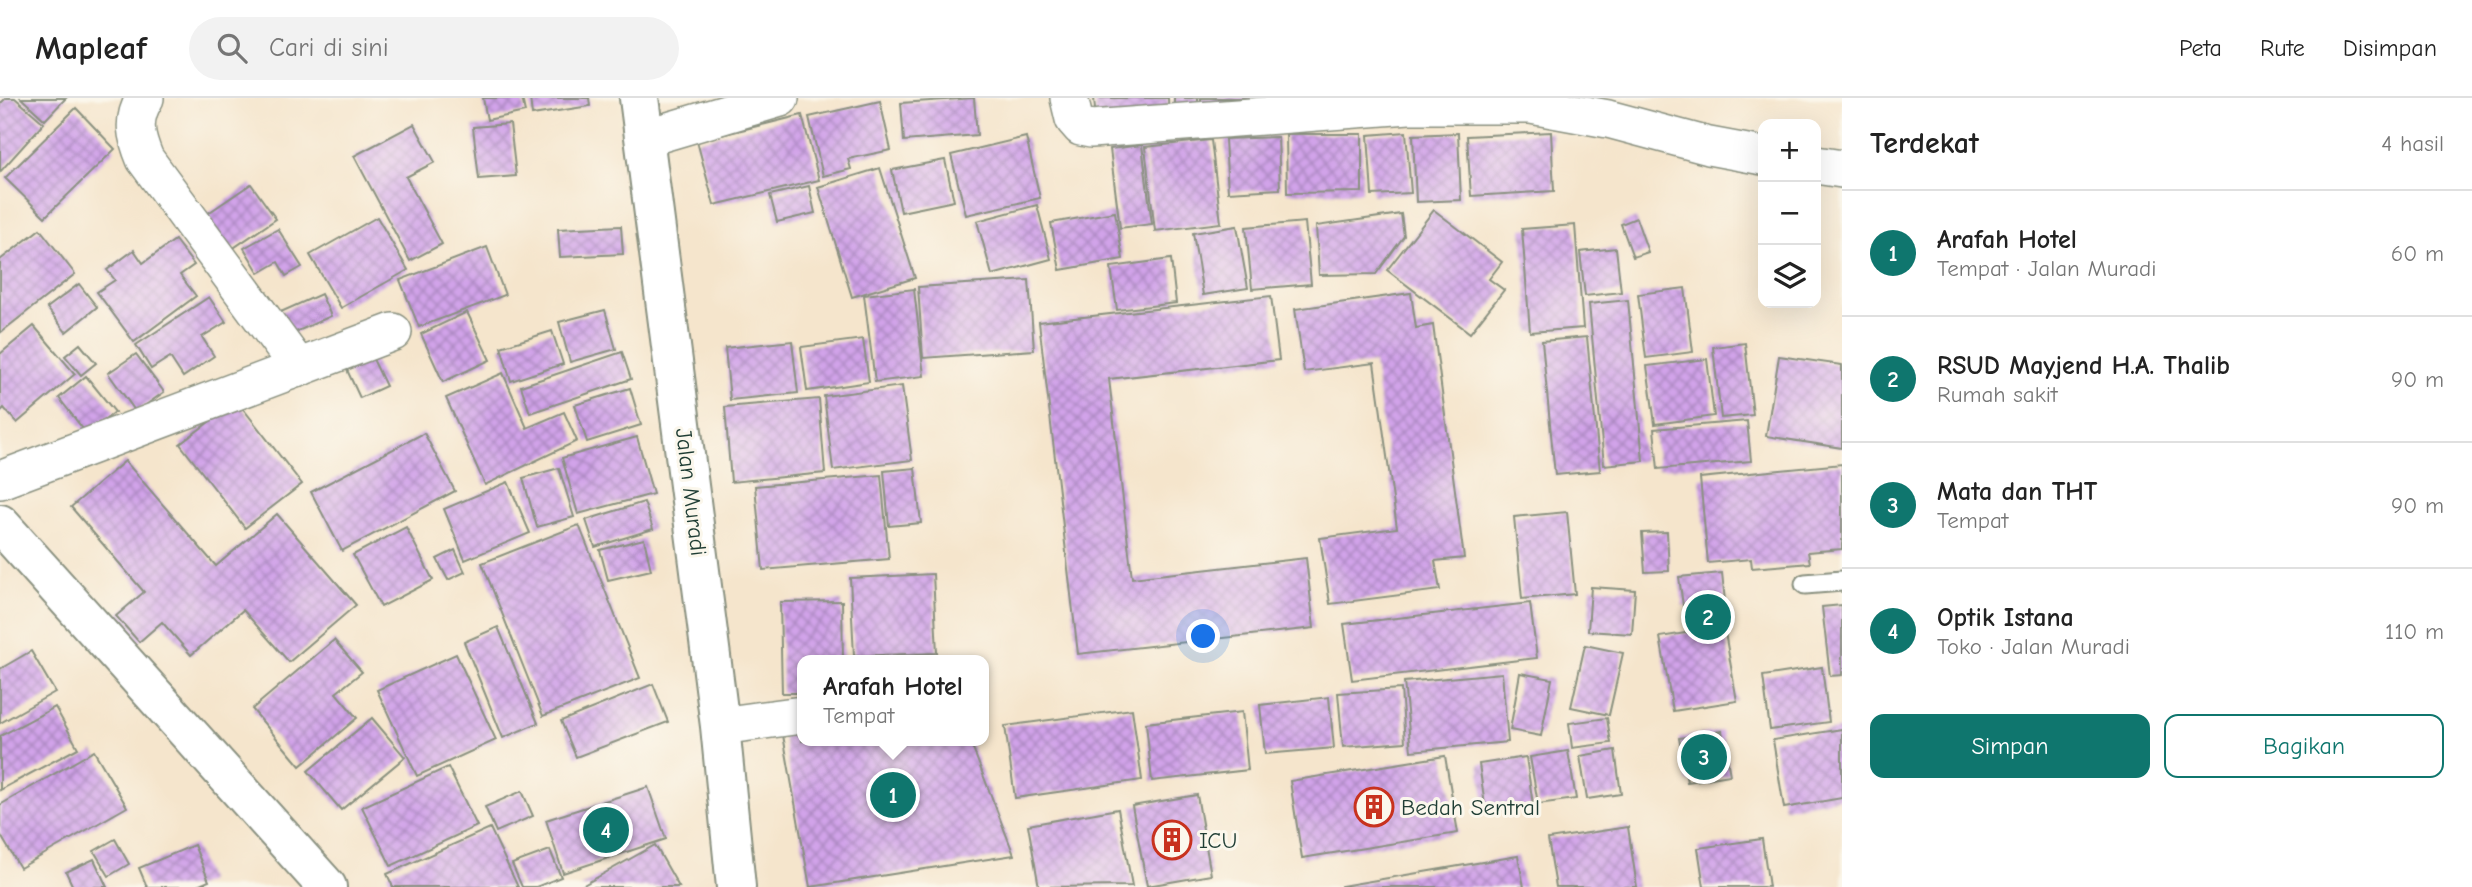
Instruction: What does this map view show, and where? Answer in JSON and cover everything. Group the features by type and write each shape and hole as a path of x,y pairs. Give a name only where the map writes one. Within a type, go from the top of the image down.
{"main road":[{"name":"Jalan Muradi","path":"639,98 720,726 736,887"},
{"path":"0,524 327,887"}],"street":[{"path":"145,98 137,118 136,137 145,159 299,368"},
{"path":"645,138 780,98"},
{"path":"1069,98 1074,119 1081,127 1091,129 1409,101 1531,106 1608,119 1709,146 1758,155"},
{"path":"1821,166 1842,169"},
{"path":"0,480 393,332"},
{"path":"720,726 797,716"}],"lane":[{"path":"1805,584 1842,581"}],"building":[{"path":"6,98 15,98 44,123 0,172 0,104"},
{"path":"21,98 66,98 45,120"},
{"path":"483,98 522,98 525,112 487,120"},
{"path":"530,98 589,98 590,106 532,115"},
{"path":"974,98 977,135 904,141 901,103"},
{"path":"1094,98 1168,98 1169,118 1096,122"},
{"path":"1174,98 1198,98 1198,107 1174,109"},
{"path":"1201,98 1251,98 1251,106 1201,108"},
{"path":"880,101 891,150 848,159 851,169 823,176 809,117"},
{"path":"76,108 115,149 45,217 5,178"},
{"path":"802,115 819,180 714,205 697,141"},
{"path":"414,124 435,162 406,177 442,244 410,261 354,156"},
{"path":"510,124 516,176 479,179 473,127"},
{"path":"1406,132 1411,193 1372,195 1368,135"},
{"path":"1551,132 1554,191 1471,196 1467,136"},
{"path":"1458,133 1461,200 1416,202 1413,135"},
{"path":"1286,134 1362,134 1362,192 1287,193"},
{"path":"1026,137 1040,198 966,215 951,155"},
{"path":"1278,137 1280,189 1228,192 1225,139"},
{"path":"1211,140 1221,223 1155,231 1145,147"},
{"path":"1142,145 1152,224 1120,228 1110,149"},
{"path":"945,160 954,201 901,212 892,170"},
{"path":"880,168 915,278 852,297 818,187"},
{"path":"251,184 276,219 229,251 204,216"},
{"path":"809,186 815,213 777,222 770,195"},
{"path":"1037,205 1051,259 992,275 977,221"},
{"path":"1434,210 1502,262 1489,279 1504,290 1470,333 1387,270"},
{"path":"1115,212 1123,259 1060,270 1051,223"},
{"path":"1401,214 1404,236 1376,274 1319,275 1316,226"},
{"path":"377,217 408,270 341,308 310,255"},
{"path":"1636,218 1648,252 1633,257 1621,224"},
{"path":"1305,222 1311,284 1252,289 1246,227"},
{"path":"1575,225 1583,328 1530,332 1522,229"},
{"path":"621,226 623,254 560,257 558,229"},
{"path":"1237,226 1248,288 1203,295 1193,233"},
{"path":"40,229 75,274 0,333 0,260"},
{"path":"278,229 302,267 286,276 278,262 259,273 244,248"},
{"path":"175,240 194,265 180,275 196,296 134,342 97,292 115,280 107,270 134,250 143,263"},
{"path":"487,247 505,295 419,327 400,280"},
{"path":"1616,248 1621,292 1585,296 1580,252"},
{"path":"1171,259 1176,303 1117,310 1111,267"},
{"path":"1029,280 1034,350 923,358 918,287"},
{"path":"79,284 97,307 66,332 47,308"},
{"path":"1685,288 1693,352 1646,358 1638,294"},
{"path":"914,289 924,376 875,382 864,295"},
{"path":"1411,293 1416,328 1433,325 1464,558 1435,561 1440,590 1330,604 1320,538 1397,528 1374,363 1304,372 1295,309"},
{"path":"321,294 331,316 285,337 274,315"},
{"path":"1271,296 1279,360 1109,379 1132,578 1306,558 1314,628 1078,654 1039,322"},
{"path":"209,297 226,322 202,337 214,356 183,377 170,357 151,369 136,345"},
{"path":"1628,300 1643,461 1604,465 1589,304"},
{"path":"605,310 616,349 570,362 559,322"},
{"path":"467,312 490,360 443,382 421,334"},
{"path":"34,326 75,374 17,423 4,408 0,412 0,354"},
{"path":"552,331 563,364 511,381 501,347"},
{"path":"1587,337 1600,471 1555,475 1542,341"},
{"path":"863,339 869,382 807,391 801,347"},
{"path":"792,341 798,393 730,400 725,348"},
{"path":"1745,343 1753,415 1721,418 1713,347"},
{"path":"80,344 96,363 81,375 65,356"},
{"path":"622,352 631,379 530,413 521,386"},
{"path":"136,354 164,392 136,412 108,373"},
{"path":"1779,356 1842,365 1842,448 1766,436"},
{"path":"373,359 386,386 360,398 347,370"},
{"path":"1707,359 1714,416 1655,424 1647,366"},
{"path":"503,373 527,428 564,412 577,441 485,485 446,398"},
{"path":"86,376 115,412 87,434 59,398"},
{"path":"902,386 912,460 833,470 824,396"},
{"path":"630,388 641,425 587,442 575,405"},
{"path":"819,399 825,473 731,482 725,407"},
{"path":"237,401 302,484 245,528 180,444"},
{"path":"1747,421 1751,461 1658,469 1654,429"},
{"path":"424,433 455,491 342,551 311,492"},
{"path":"637,437 653,494 578,514 562,458"},
{"path":"125,461 216,566 277,514 356,605 289,662 243,610 191,655 162,622 139,642 116,616 144,592 71,507"},
{"path":"1842,464 1842,549 1808,552 1810,563 1752,568 1751,559 1708,563 1700,478"},
{"path":"559,468 574,517 537,527 523,478"},
{"path":"915,468 921,523 889,526 884,471"},
{"path":"881,475 889,559 763,570 755,486"},
{"path":"508,482 530,533 465,560 444,509"},
{"path":"644,502 653,529 595,547 586,520"},
{"path":"1567,512 1575,594 1522,599 1514,517"},
{"path":"579,525 640,678 543,716 482,563"},
{"path":"406,527 433,580 381,607 353,555"},
{"path":"1667,532 1669,571 1645,572 1642,533"},
{"path":"644,539 651,570 608,580 600,550"},
{"path":"455,550 465,572 448,580 437,559"},
{"path":"1722,573 1725,601 1683,606 1679,577"},
{"path":"933,574 937,653 854,655 850,578"},
{"path":"1591,587 1635,590 1632,634 1588,631"},
{"path":"842,601 843,655 797,655 797,693 782,693 780,602"},
{"path":"1530,603 1537,658 1352,680 1344,624"},
{"path":"1842,605 1842,675 1830,676 1822,607"},
{"path":"498,627 538,723 503,738 464,642"},
{"path":"1724,627 1737,701 1673,711 1660,637"},
{"path":"334,640 362,672 336,693 357,718 300,766 252,709"},
{"path":"1585,645 1623,653 1609,715 1571,707"},
{"path":"31,651 55,692 0,723 0,669"},
{"path":"456,654 496,740 417,776 377,690"},
{"path":"1822,667 1829,722 1770,730 1763,676"},
{"path":"1502,673 1508,742 1411,751 1404,682"},
{"path":"1520,673 1552,679 1541,736 1510,730"},
{"path":"653,684 668,722 576,757 561,721"},
{"path":"1401,689 1405,742 1343,747 1338,693"},
{"path":"1329,697 1334,748 1265,754 1260,705"},
{"path":"55,707 78,748 0,790 0,736"},
{"path":"1132,709 1142,780 1015,798 1005,726"},
{"path":"1242,712 1248,770 1152,781 1146,723"},
{"path":"372,718 405,757 341,810 308,771"},
{"path":"1607,718 1611,743 1572,748 1569,723"},
{"path":"1842,729 1842,798 1784,808 1773,740"},
{"path":"1722,731 1730,775 1687,782 1679,738"},
{"path":"797,733 797,746 972,746 1014,855 810,887 783,735"},
{"path":"1615,750 1621,794 1587,799 1580,756"},
{"path":"94,751 127,807 20,868 0,834 0,805"},
{"path":"1568,751 1576,799 1538,804 1530,757"},
{"name":"Bedah Sentral","path":"1445,756 1458,833 1302,858 1290,781"},
{"path":"1526,757 1533,805 1486,812 1479,764"},
{"path":"448,767 477,826 391,866 362,807"},
{"path":"648,787 666,839 563,873 546,820"},
{"path":"522,791 533,816 496,832 485,807"},
{"name":"ICU","path":"1197,795 1211,875 1147,886 1132,806"},
{"path":"1118,809 1132,886 1039,887 1028,825"},
{"path":"1628,827 1637,887 1556,887 1548,839"},
{"path":"490,828 518,887 393,887 387,874"},
{"path":"115,839 129,864 109,876 94,851"},
{"path":"1762,839 1769,887 1704,887 1698,848"},
{"path":"194,845 209,881 195,887 147,887 139,868"},
{"path":"655,845 679,887 580,887"},
{"path":"550,850 561,877 536,887 522,887 512,864"},
{"path":"1518,856 1524,887 1341,887 1341,886"},
{"path":"94,859 107,887 73,887 66,872"}],"place":[{"name":"RSUD Mayjend H.A. Thalib","path":"1708,617"},
{"name":"Mata dan THT","path":"1704,757"},
{"name":"Arafah Hotel","path":"893,795"},
{"name":"Bedah Sentral","path":"1374,807"},
{"name":"Optik Istana","path":"606,830"},
{"name":"ICU","path":"1172,840"}]}
